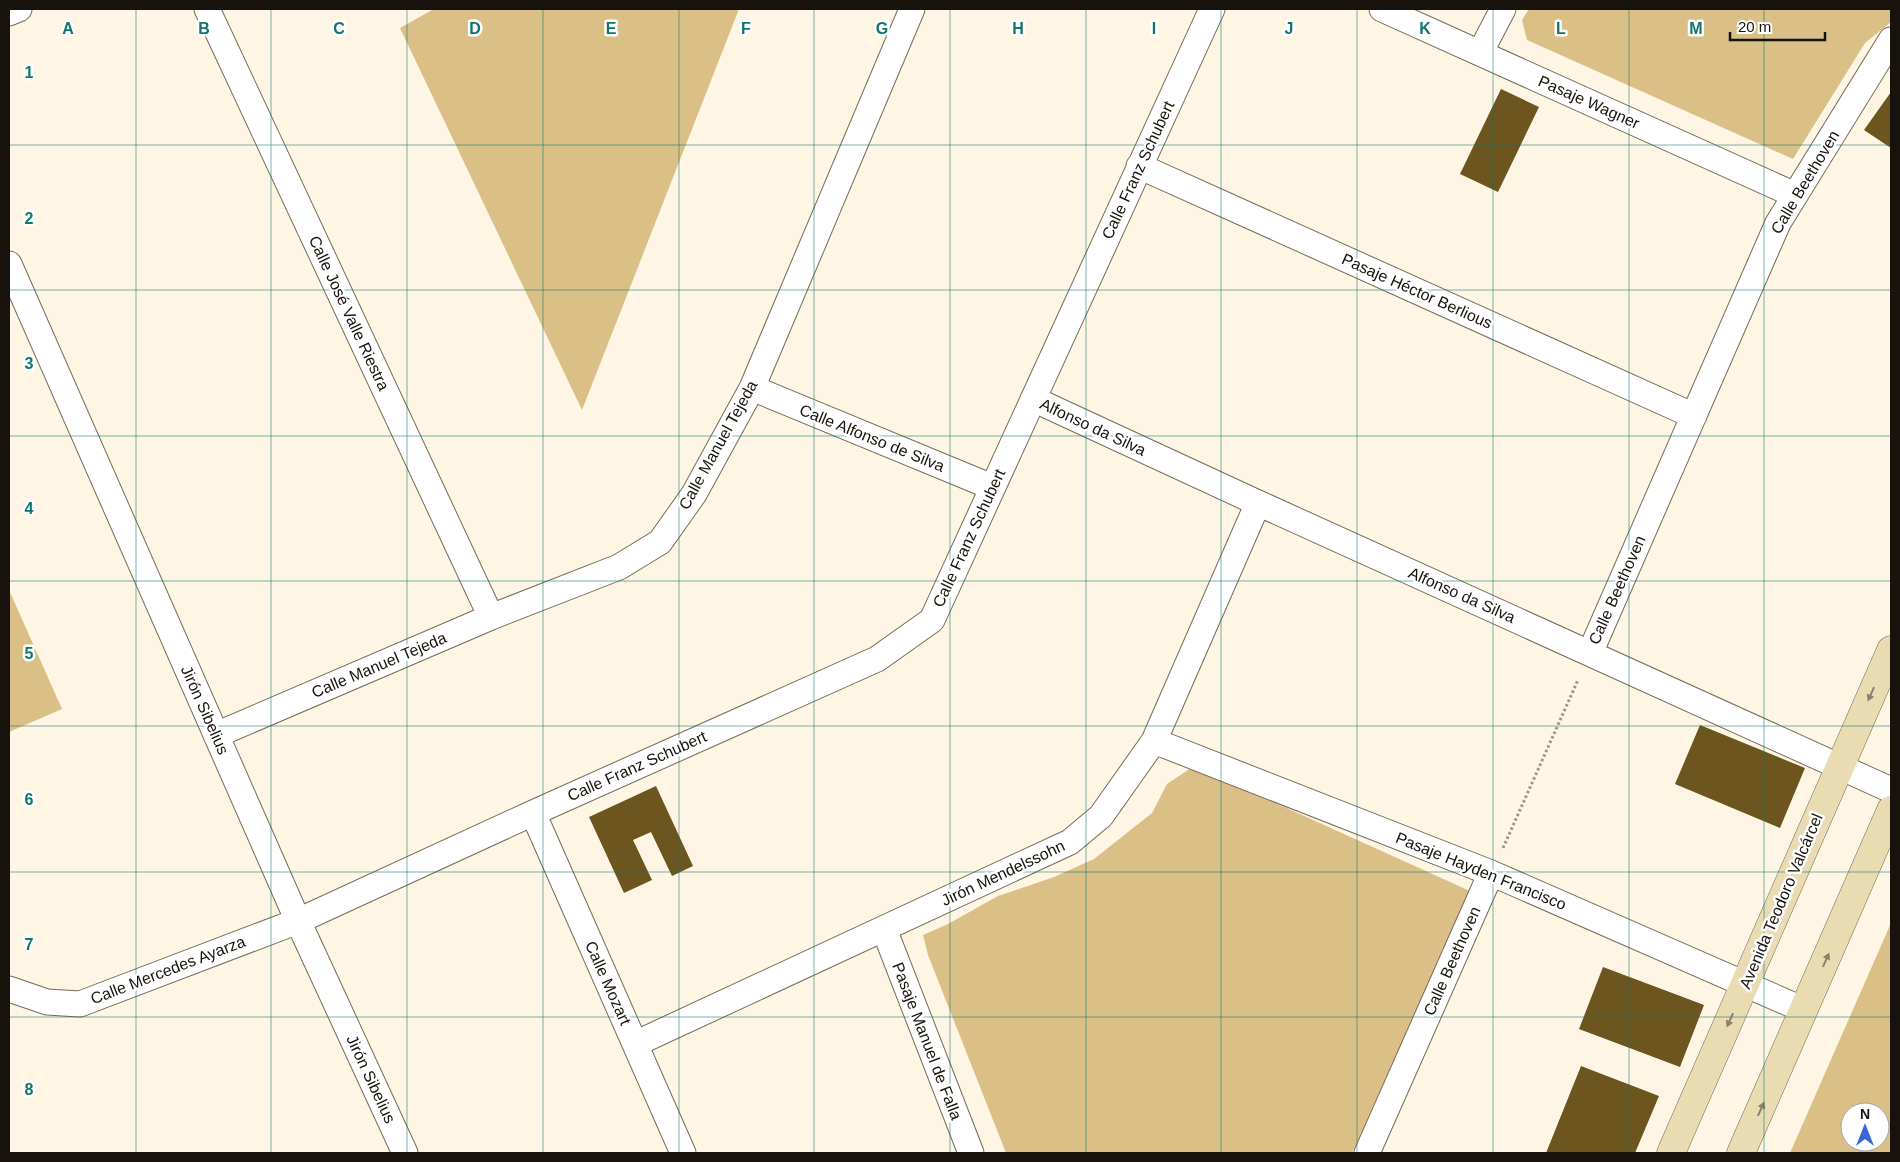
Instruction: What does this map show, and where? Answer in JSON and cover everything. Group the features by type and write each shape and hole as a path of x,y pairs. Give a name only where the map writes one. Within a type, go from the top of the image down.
{"street":[{"path":"9,13 19,9"},
{"name":"Calle José Valle Riestra","path":"207,9 491,617"},
{"name":"Calle Manuel Tejeda","path":"216,735 491,617 618,567 660,542 694,494 752,388 912,9"},
{"name":"Calle Franz Schubert","path":"298,922 533,813 877,659 932,620 1212,9"},
{"name":"Pasaje Wagner","path":"1382,9 1795,195"},
{"path":"1480,53 1503,9"},
{"name":"Calle Beethoven","path":"1590,653 1778,222 1891,40"},
{"name":"Pasaje Héctor Berlious","path":"1139,166 1694,416"},
{"name":"Jirón Sibelius","path":"9,264 298,922 405,1153"},
{"name":"Calle Alfonso de Silva","path":"752,388 992,487"},
{"name":"Alfonso da Silva","path":"1032,399 1891,790"},
{"name":"Jirón Mendelssohn","path":"635,1044 1070,842 1101,816 1154,741 1258,503"},
{"name":"Avenida Teodoro Valcárcel","path":"1671,1153 1891,650"},
{"name":"Pasaje Hayden Francisco","path":"1154,741 1491,874 1804,1010"},
{"path":"1741,1153 1891,810"},
{"name":"Calle Mozart","path":"533,813 683,1153"},
{"name":"Calle Beethoven","path":"1367,1153 1491,874"},
{"name":"Calle Mercedes Ayarza","path":"9,989 47,1002 80,1004 298,922"},
{"name":"Pasaje Manuel de Falla","path":"884,929 971,1153"}],"path":[{"name":"Calle Beethoven","path":"1491,874 1590,653"}],"shaded area":[{"path":"434,9 739,9 582,410 400,28"},
{"path":"1529,9 1891,9 1891,22 1865,43 1793,159 1527,40 1522,20"},
{"path":"9,590 62,709 9,732"},
{"path":"1194,766 1470,891 1352,1153 1006,1153 928,955 923,935 948,924 998,896 1054,877 1094,859 1152,813 1167,784"},
{"path":"1891,923 1891,1153 1790,1153"}],"building":[{"path":"1501,89 1539,107 1498,192 1460,174"},
{"path":"1891,92 1891,148 1864,130"},
{"path":"1700,725 1805,768 1780,828 1675,784"},
{"path":"656,786 693,866 672,876 651,832 633,840 652,880 624,893 589,817"},
{"path":"1603,967 1704,1005 1680,1067 1579,1029"},
{"path":"1581,1066 1659,1096 1635,1153 1546,1153"}]}
